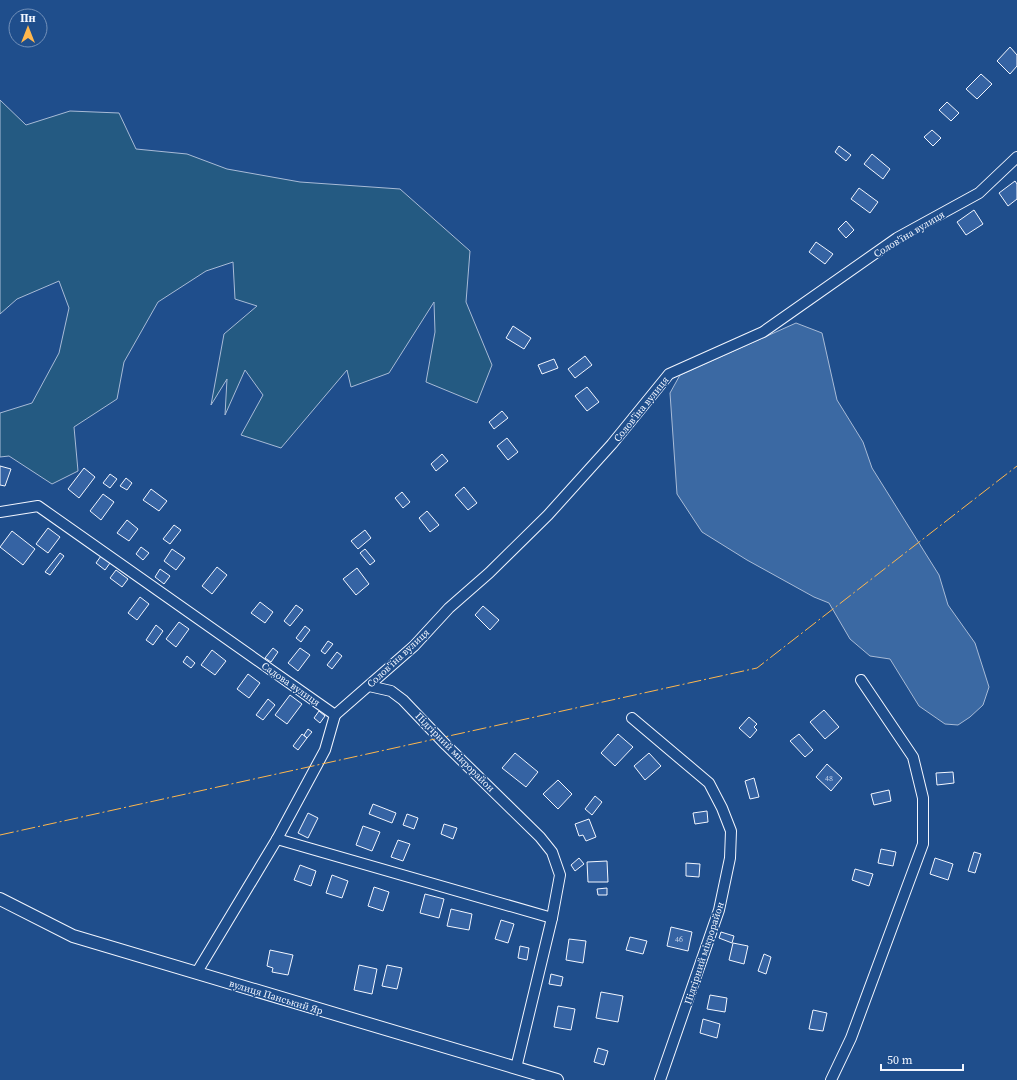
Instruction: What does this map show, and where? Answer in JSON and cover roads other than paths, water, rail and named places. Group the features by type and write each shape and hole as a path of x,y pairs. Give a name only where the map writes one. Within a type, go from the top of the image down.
{"street":[{"name":"Солов'їна вулиця","path":"335,716 414,646 449,608 489,573 548,515 612,444 669,374 763,332 898,238 979,193 1017,157"},
{"name":"Садова вулиця","path":"0,512 38,506 335,716"},
{"path":"831,1080 851,1038 923,844 923,798 913,757 861,680"},
{"name":"Підгірний мікрорайон","path":"369,686 391,691 403,700 446,745 540,837 552,852 560,875 552,918 516,1068"},
{"path":"196,972 277,839 325,750 335,716"},
{"name":"Підгірний мікрорайон","path":"632,718 709,783 722,808 731,831 730,858 719,910 660,1080"},
{"path":"277,839 552,918"},
{"name":"вулиця Панський Яр","path":"0,899 73,936 557,1080"}]}
